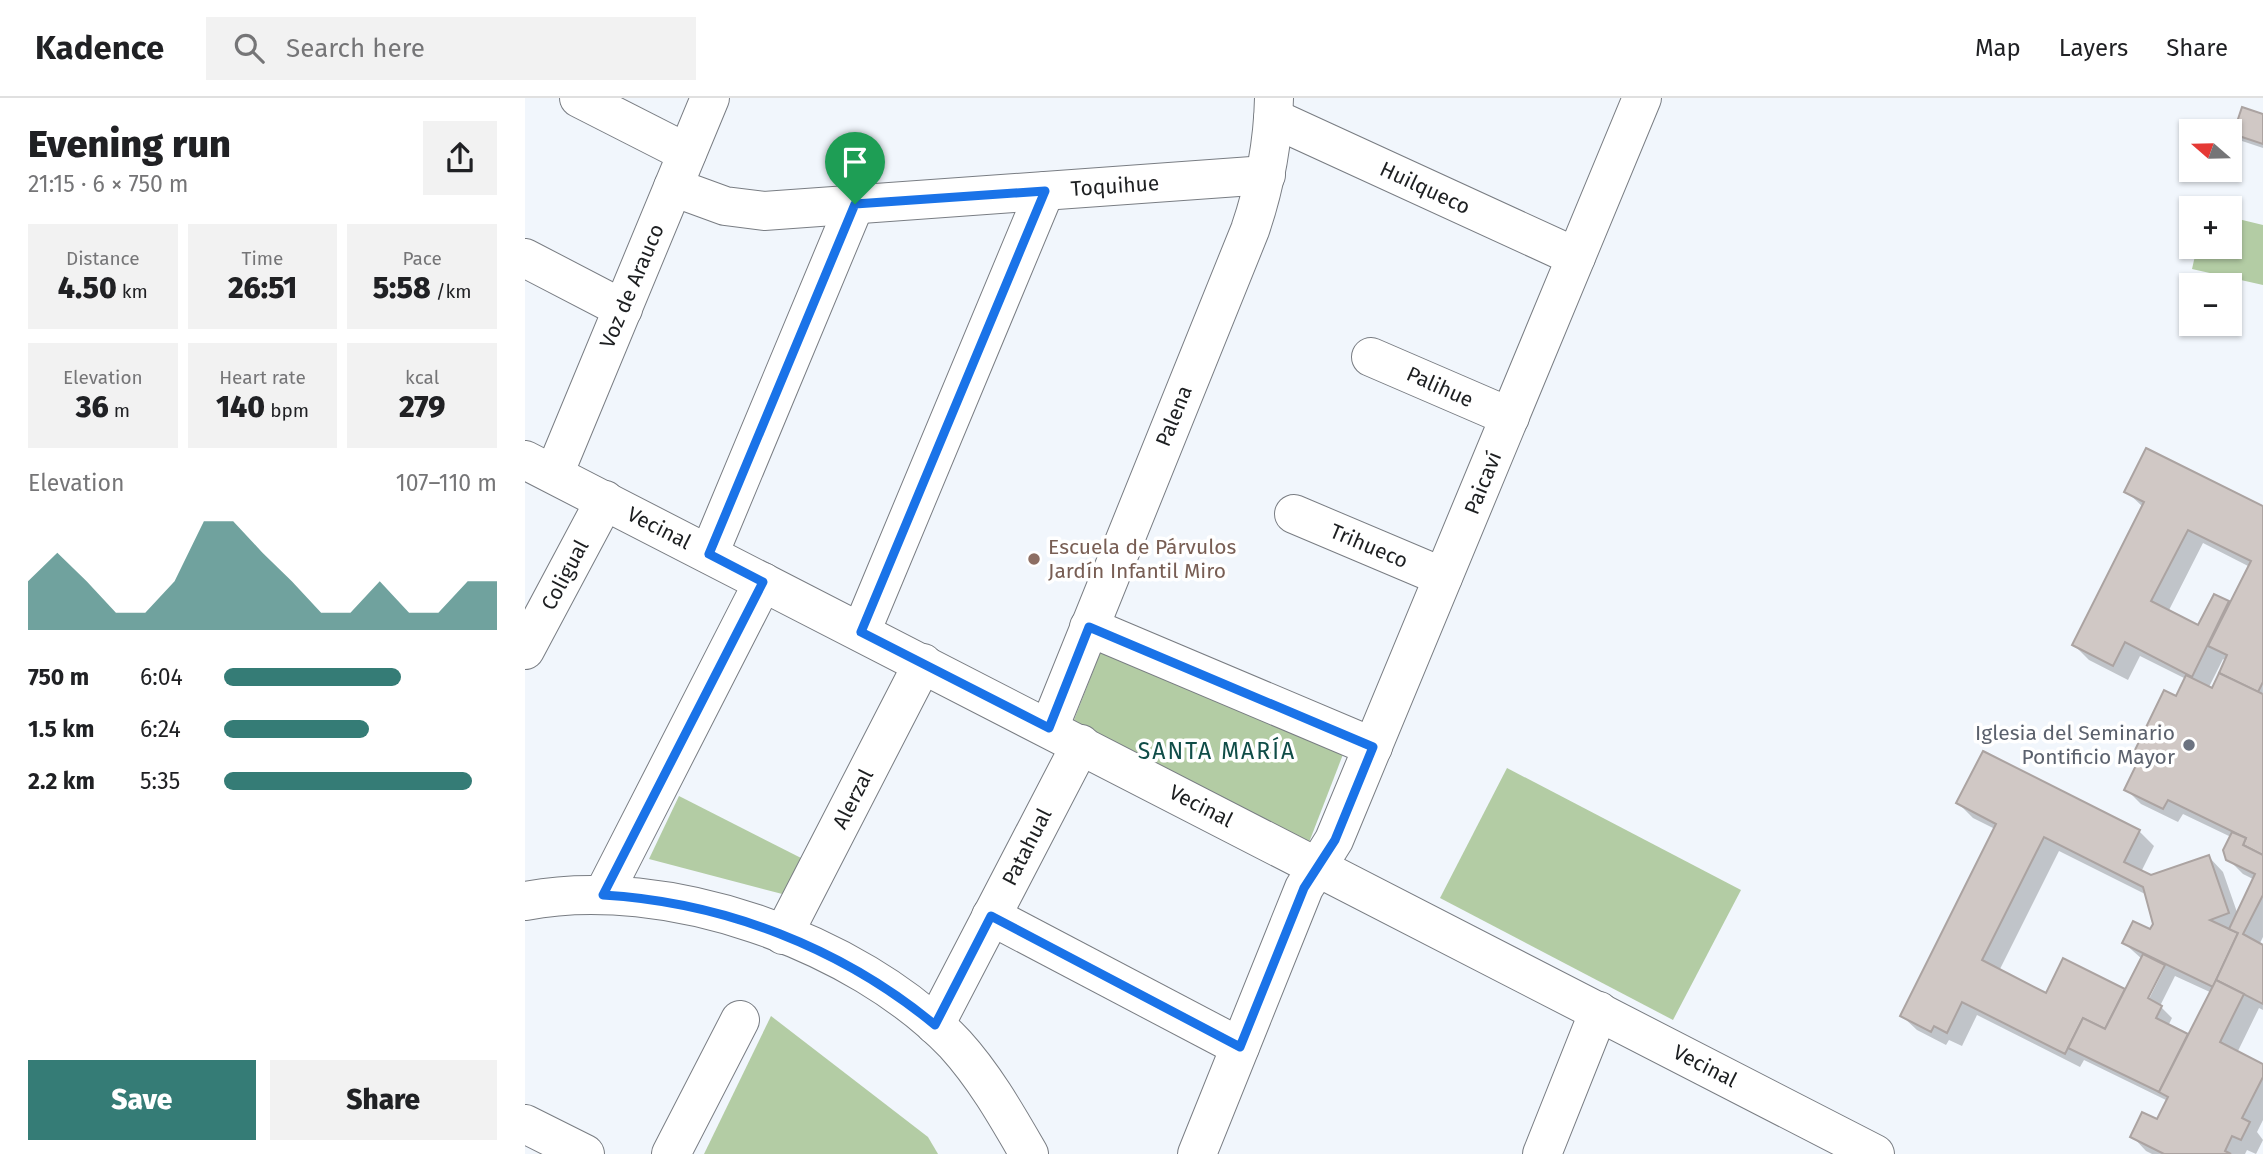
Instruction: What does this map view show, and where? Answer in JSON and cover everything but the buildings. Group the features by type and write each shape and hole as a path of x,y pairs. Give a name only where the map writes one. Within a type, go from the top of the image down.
{"street":[{"name":"Toquihue","path":"579,98 680,170 725,206 740,209 764,211 1266,174"},
{"name":"Voz de Arauco","path":"539,467 623,309 710,98"},
{"name":"Paicaví","path":"1197,1154 1304,888 1335,840 1642,98"},
{"name":"Huilqueco","path":"1274,108 1576,257"},
{"name":"Palena","path":"1065,736 1089,627 1250,230 1266,174 1274,108"},
{"path":"861,632 1045,191"},
{"path":"709,554 855,204"},
{"path":"525,258 623,309"},
{"name":"Palihue","path":"1370,357 1510,417"},
{"name":"Vecinal","path":"539,467 1873,1153"},
{"name":"Coligual","path":"525,650 605,500"},
{"name":"Trihueco","path":"1294,514 1444,578"},
{"path":"603,895 763,582"},
{"path":"1089,627 1373,747"},
{"name":"Alerzal","path":"783,934 923,663"},
{"name":"Patahual","path":"935,1025 991,916 1065,736"},
{"path":"525,901 574,895 624,896 696,908 751,923 813,947 874,979 935,1025 976,1069 1029,1154"},
{"path":"991,916 1240,1047"},
{"path":"1542,1154 1599,1011"},
{"path":"671,1154 740,1020"},
{"path":"525,1124 585,1154"}],"green space":[{"path":"2242,220 2263,225 2263,285 2242,280 2242,273 2210,273 2192,269 2194,259 2242,259"},
{"path":"1104,643 1347,744 1308,845 1072,725"},
{"path":"1507,768 1741,890 1673,1020 1440,898"},
{"path":"679,796 809,862 790,896 649,859"},
{"path":"771,1016 928,1137 938,1154 704,1154"}],"place":[{"name":"Escuela de Párvulos Jardín Infantil Miro","path":"1034,559"},
{"name":"Iglesia del Seminario Pontificio Mayor","path":"2189,745"}],"district":[{"name":"SANTA MARÍA","path":"1217,751"}],"route":[{"path":"1045,191 861,632 1049,728 1089,627 1373,747 1335,840 1304,888 1240,1047 991,916 935,1025 874,979 783,934 685,905 603,895 763,582 709,554 855,204 1045,191"}]}
